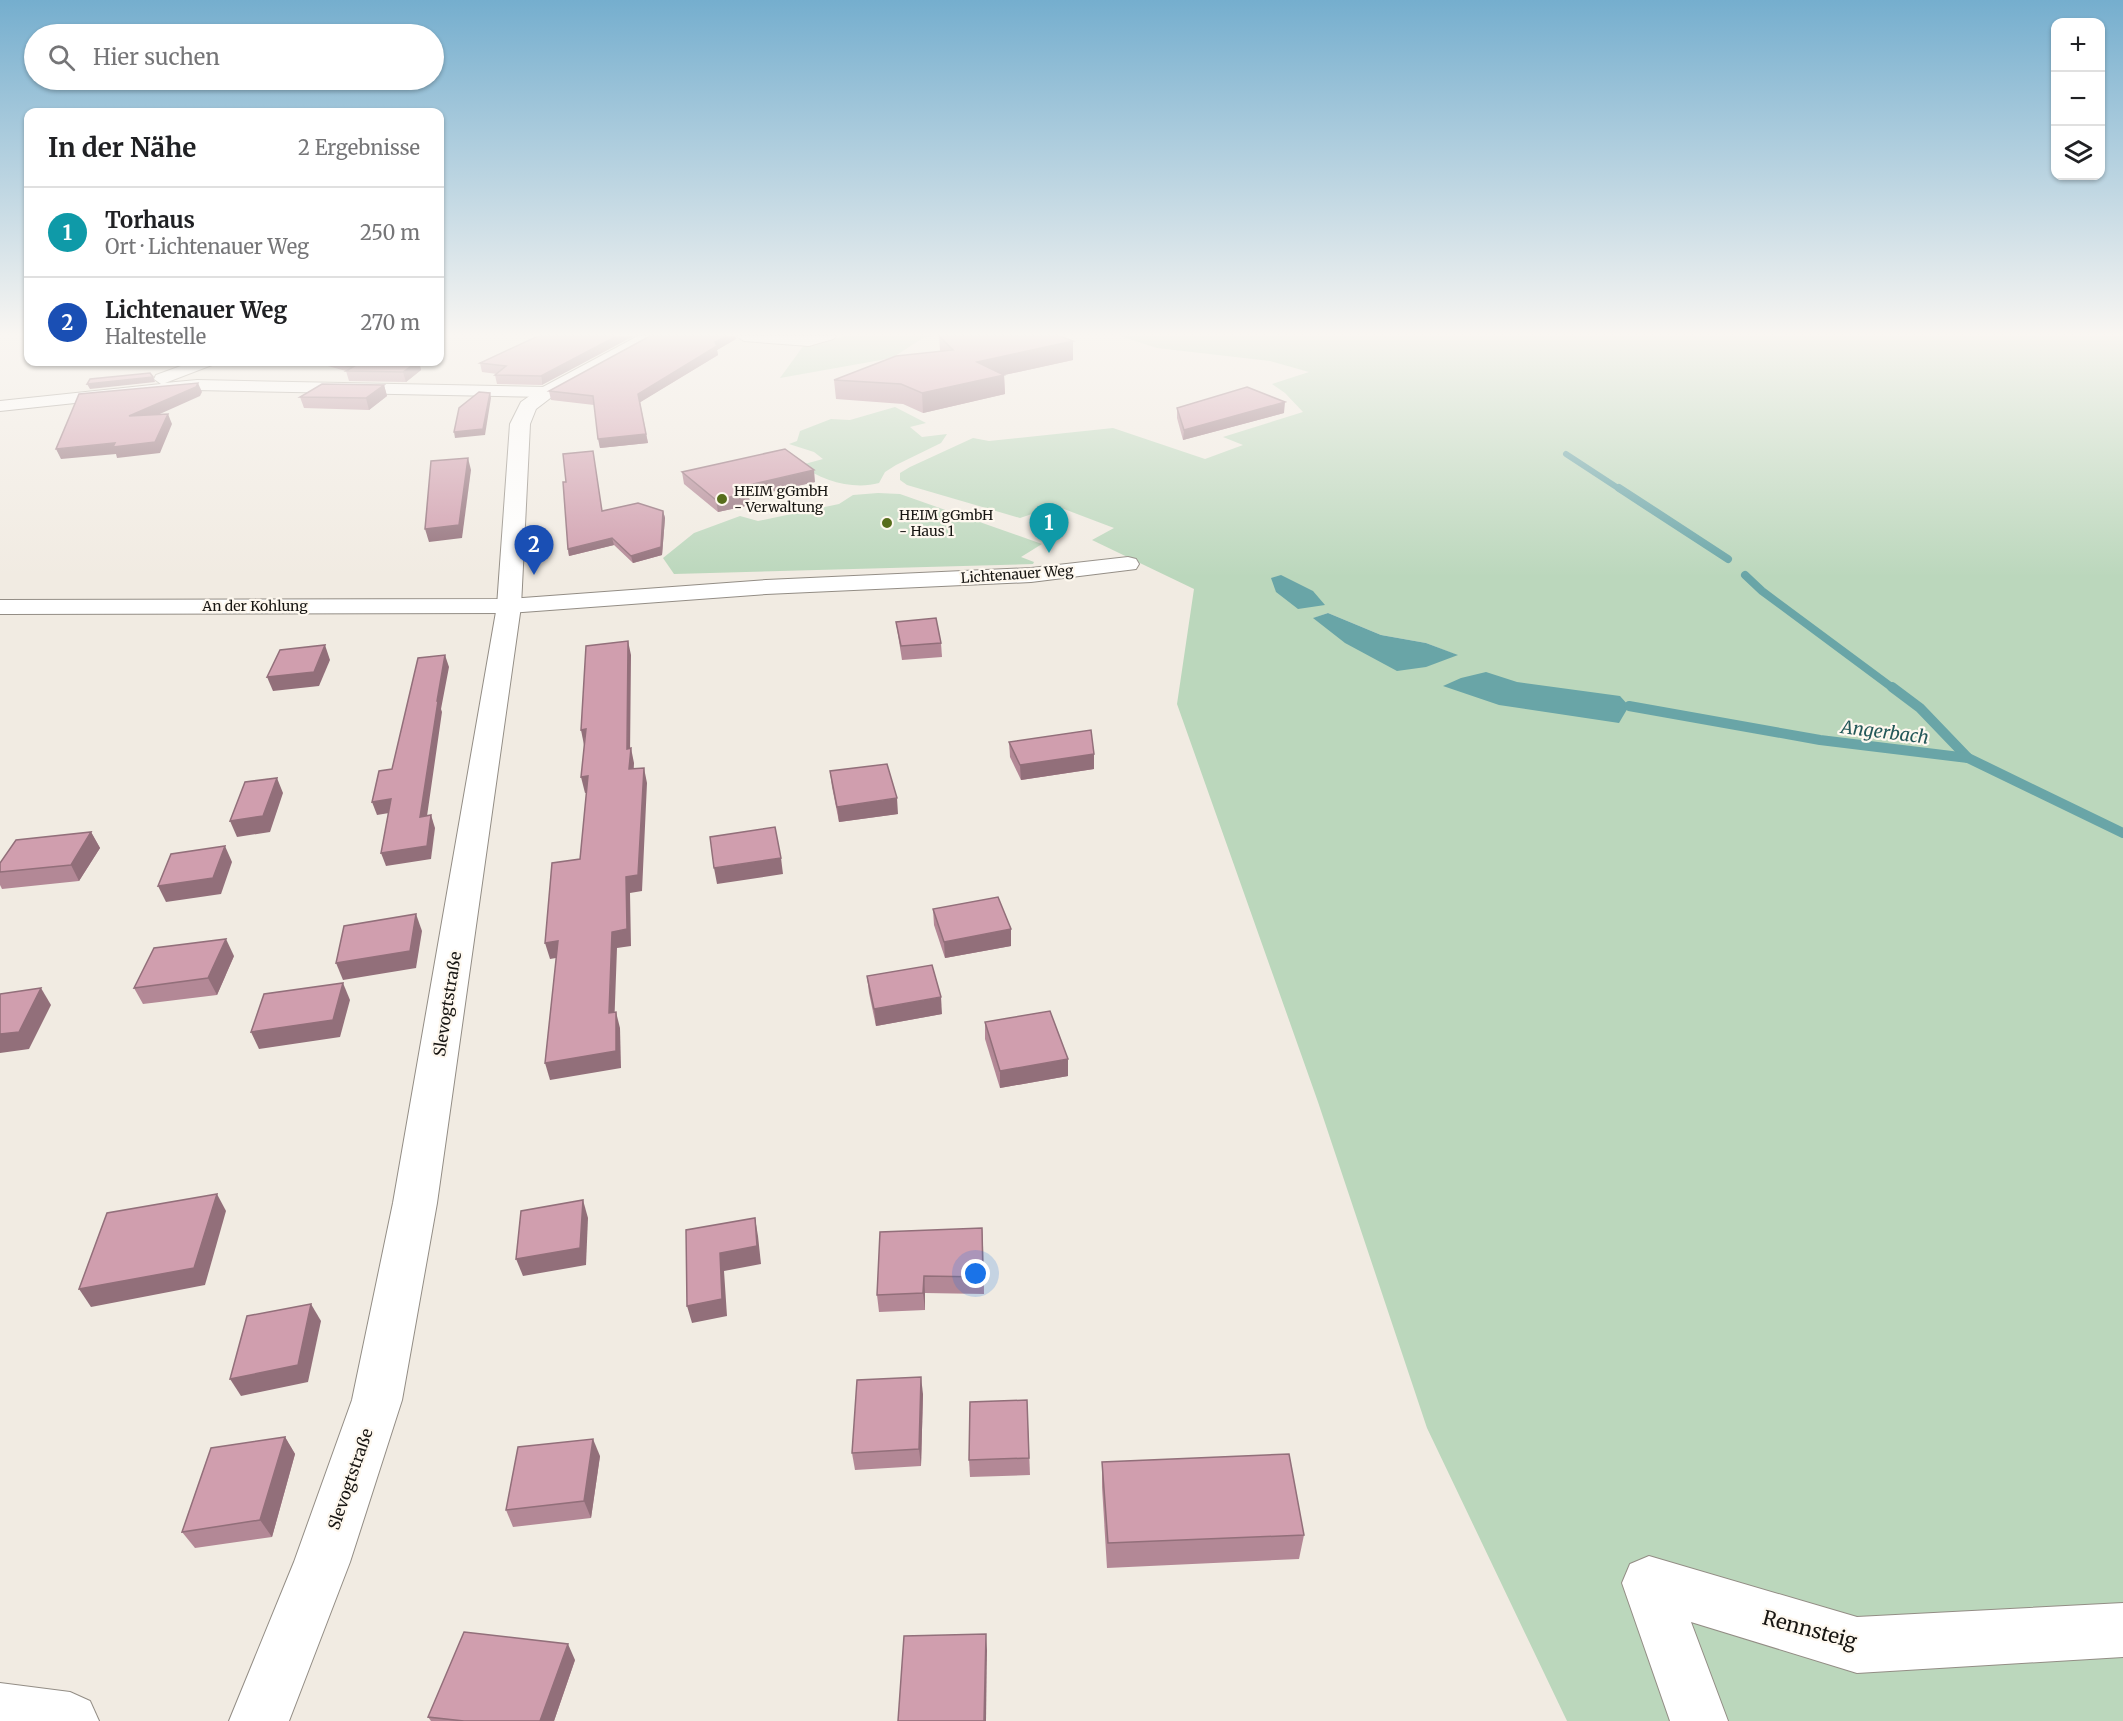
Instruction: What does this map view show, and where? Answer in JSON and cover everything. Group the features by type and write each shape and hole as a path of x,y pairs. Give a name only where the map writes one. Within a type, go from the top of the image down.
{"street":[{"name":"Slevogtstraße","path":"260,1721 322,1562 377,1400 415,1203 509,606 520,424 523,416"},
{"name":"Lichtenauer Weg","path":"509,606 766,587 1031,575 1128,564"},
{"name":"An der Kohlung","path":"0,607 509,606"},
{"name":"Rennsteig","path":"1699,1721 1649,1583 1857,1645 2123,1629"},
{"path":"0,1712 70,1721"}],"green space":[{"path":"863,416 913,416 926,423 910,427 922,437 947,434 941,443 885,472 879,483 849,485 838,483 818,476 801,465 823,459 814,452 789,444 797,441 800,431 831,419 850,420"},
{"path":"1289,416 2123,416 2123,1721 1567,1721 1427,1428 1318,1102 1177,704 1194,589 1092,540 1114,528 1056,506 1020,518 907,485 900,480 900,473 910,467 973,438 989,441 1113,428 1205,459 1243,445 1223,437","holes":["1328,613 1381,635 1426,643 1457,655 1314,618"]},
{"path":"900,494 1042,544 1021,557 1034,562 1033,564 674,574 663,558 694,533 740,516 758,521 839,504 853,495"}],"water":[{"path":"1281,575 1313,591 1325,605 1298,609 1276,592 1271,578"},
{"path":"1328,613 1381,635 1426,643 1458,655 1426,667 1397,671 1345,643 1313,618"},
{"path":"1486,672 1517,682 1620,696 1629,706 1619,723 1499,705 1443,686 1461,678"}],"building":[{"path":"70,416 167,416 155,442 113,447 115,443 56,449"},
{"path":"457,416 485,416 483,429 454,432"},
{"path":"595,416 642,416 646,434 598,439"},
{"path":"1180,416 1233,416 1184,430"},
{"path":"785,449 814,470 740,487 748,493 716,500 682,472"},
{"path":"593,451 602,511 638,503 663,511 661,547 631,556 612,538 568,549 563,454"},
{"path":"468,458 459,525 425,529 431,461"},
{"path":"936,618 941,643 901,646 896,622"},
{"path":"628,641 627,749 631,748 629,769 644,768 638,875 626,877 627,929 612,932 609,1013 616,1012 616,1051 545,1063 558,941 545,943 552,863 580,859 588,776 581,777 586,729 581,730 586,646"},
{"path":"325,645 314,672 267,677 280,650"},
{"path":"445,655 420,817 431,815 427,846 381,853 391,799 372,802 379,771 392,769 418,658"},
{"path":"1091,730 1094,754 1020,765 1009,742"},
{"path":"887,764 897,798 837,807 830,771"},
{"path":"277,778 263,816 230,821 245,782"},
{"path":"775,827 781,858 714,868 710,837"},
{"path":"91,832 71,865 0,872 0,863 16,840"},
{"path":"225,846 213,878 158,886 171,854"},
{"path":"998,897 1011,929 944,942 933,909"},
{"path":"416,914 410,951 336,963 344,926"},
{"path":"226,939 208,978 134,988 154,948"},
{"path":"932,965 941,997 874,1009 867,976"},
{"path":"343,983 333,1020 251,1032 264,994"},
{"path":"41,988 19,1032 0,1034 0,994"},
{"path":"1050,1011 1068,1059 1000,1071 985,1022"},
{"path":"217,1194 194,1268 79,1289 107,1213"},
{"path":"583,1200 580,1248 516,1259 521,1211"},
{"path":"755,1218 757,1246 720,1253 722,1299 687,1306 686,1230"},
{"path":"982,1228 983,1277 924,1276 923,1293 877,1295 880,1232"},
{"path":"311,1304 298,1365 230,1379 247,1316"},
{"path":"921,1377 919,1449 852,1453 857,1380"},
{"path":"1027,1400 1029,1458 969,1460 970,1402"},
{"path":"285,1437 260,1520 182,1532 211,1448"},
{"path":"593,1439 584,1501 506,1510 518,1447"},
{"path":"1289,1454 1304,1535 1108,1543 1102,1462"},
{"path":"464,1632 568,1644 540,1721 464,1721 428,1717"},
{"path":"986,1634 984,1721 898,1721 904,1636"}],"waterway":[{"path":"1566,454 1621,490"},
{"path":"1619,488 1728,559"},
{"path":"1745,575 1762,591 1894,689"},
{"path":"1892,687 1920,708 1968,758"},
{"name":"Angerbach","path":"1629,706 1820,740 1968,758"},
{"name":"Angerbach","path":"1968,758 2123,833"}],"place":[{"name":"HEIM gGmbH - Verwaltung","path":"722,499"},
{"name":"HEIM gGmbH - Haus 1","path":"887,523"},
{"name":"Torhaus","path":"1049,553"},
{"name":"Lichtenauer Weg","path":"534,575"}]}
